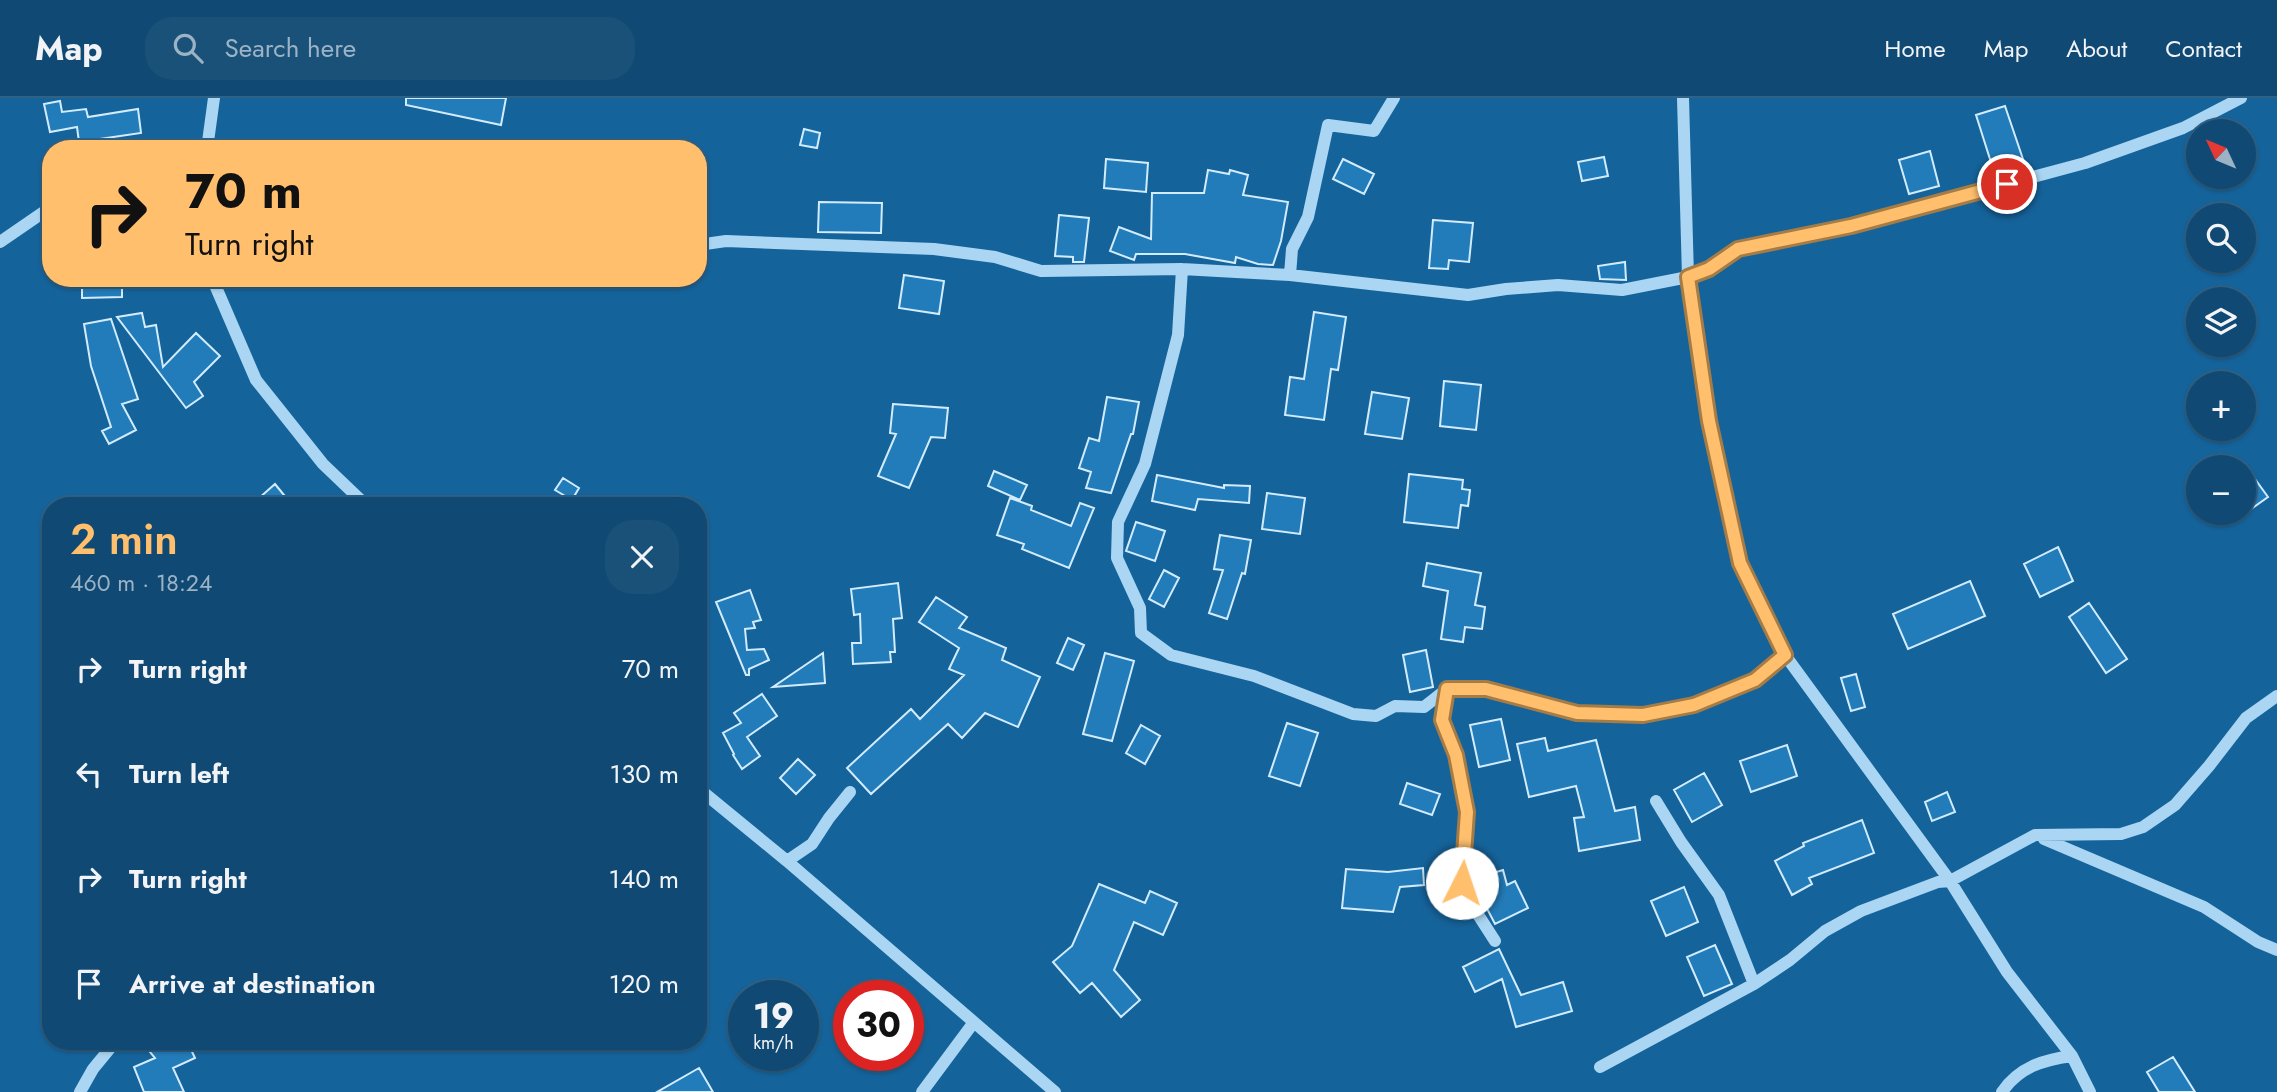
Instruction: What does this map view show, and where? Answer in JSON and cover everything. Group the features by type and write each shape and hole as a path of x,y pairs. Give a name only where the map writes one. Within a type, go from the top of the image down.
{"street":[{"path":"208,140 214,98"},
{"path":"1381,98 1384,114"},
{"path":"1290,275 1292,249 1308,217 1328,125 1374,131 1394,98"},
{"path":"1683,98 1688,277 1709,421 1740,563 1785,655 1950,881 2007,972 2072,1056 2090,1092"},
{"path":"707,244 726,241 934,249 995,257 1041,271 1182,269 1290,275 1468,295 1558,285 1622,290 1688,277 1709,269 1738,249 1851,226 2085,163 2183,128 2241,98"},
{"path":"0,242 42,213"},
{"path":"1182,269 1178,335 1145,464 1118,522 1117,558 1140,608 1141,633 1171,655 1254,676 1353,714 1376,716 1395,706 1424,707 1447,689 1486,689 1577,713 1643,715 1694,705 1755,680 1785,655"},
{"path":"216,287 256,380 323,464 358,497"},
{"path":"1447,689 1442,720 1456,755 1467,812 1462,883 1468,899 1495,941"},
{"path":"1600,1067 1754,984 1825,931 1861,911 1938,882 1950,881 2035,835 2121,834 2143,827 2175,805 2246,718 2277,696"},
{"path":"787,861 812,844 850,792"},
{"path":"707,795 1055,1092"},
{"path":"1656,801 1719,895 1754,984"},
{"path":"2035,835 2204,908 2258,942 2277,950"},
{"path":"922,1092 974,1022"},
{"path":"80,1092 93,1069 109,1050"},
{"path":"2002,1092 2010,1080 2044,1060 2072,1056"}],"building":[{"path":"406,98 506,98 501,125 406,105"},
{"path":"60,101 62,112 86,109 88,117 138,109 141,133 79,140 77,127 50,132 44,104"},
{"path":"2005,106 2025,165 1995,175 1976,115"},
{"path":"804,129 820,133 817,148 800,145"},
{"path":"1930,151 1939,186 1909,194 1899,160"},
{"path":"1604,157 1608,176 1582,181 1578,162"},
{"path":"1106,159 1148,163 1146,192 1104,188"},
{"path":"1343,159 1374,174 1364,194 1333,179"},
{"path":"1208,170 1229,174 1230,170 1248,175 1243,195 1288,202 1281,241 1273,265 1258,264 1236,257 1235,263 1185,254 1136,254 1134,260 1110,251 1119,227 1151,239 1152,193 1204,193"},
{"path":"819,202 882,203 881,233 818,232"},
{"path":"1059,215 1089,218 1084,262 1073,262 1073,257 1055,256"},
{"path":"1433,220 1473,223 1469,262 1449,260 1448,269 1429,268"},
{"path":"1625,262 1626,280 1600,279 1598,266"},
{"path":"904,275 944,281 939,314 899,308"},
{"path":"82,287 122,287 122,297 82,298"},
{"path":"1314,312 1346,317 1338,370 1331,369 1324,420 1285,415 1290,377 1304,379"},
{"path":"142,313 145,327 156,325 163,367 196,333 220,356 194,382 203,396 186,408 117,317"},
{"path":"111,319 138,399 122,404 136,430 109,444 102,431 111,427 91,366 84,324"},
{"path":"1444,381 1481,385 1476,430 1440,426"},
{"path":"1372,392 1409,398 1402,439 1365,434"},
{"path":"1107,397 1139,402 1133,434 1111,493 1086,488 1091,472 1079,468 1089,438 1099,441"},
{"path":"893,404 948,408 945,438 931,437 909,488 878,476 896,434 890,433"},
{"path":"994,471 1027,485 1020,500 988,486"},
{"path":"1409,474 1463,480 1462,489 1470,490 1468,506 1461,505 1458,528 1404,522"},
{"path":"1157,475 1224,488 1224,485 1250,486 1249,503 1198,499 1195,510 1152,501"},
{"path":"563,478 579,488 574,497 567,497 555,490"},
{"path":"2256,480 2268,497 2256,506"},
{"path":"275,484 286,497 260,497"},
{"path":"1267,493 1305,498 1300,534 1262,529"},
{"path":"1010,498 1032,506 1031,510 1071,526 1080,503 1094,508 1069,568 1022,549 1024,544 997,535"},
{"path":"1136,522 1165,531 1155,561 1126,551"},
{"path":"1220,535 1251,540 1245,574 1242,573 1227,619 1209,613 1223,570 1214,569"},
{"path":"2058,547 2073,581 2040,597 2024,564"},
{"path":"1427,563 1481,573 1475,605 1485,607 1482,629 1465,627 1463,642 1441,639 1448,591 1423,586"},
{"path":"1164,570 1179,578 1164,607 1149,599"},
{"path":"1970,581 1985,616 1908,649 1893,614"},
{"path":"898,583 902,618 893,619 895,652 890,652 891,662 853,664 852,643 861,643 860,614 854,615 851,589"},
{"path":"750,590 761,620 753,622 755,628 745,629 747,650 764,649 769,660 749,669 749,675 746,675 716,602"},
{"path":"936,597 967,617 959,628 1006,648 1002,660 1040,677 1018,727 985,713 962,738 948,724 871,794 847,768 911,709 920,719 964,675 949,669 959,648 919,622"},
{"path":"2089,603 2127,659 2106,673 2069,617"},
{"path":"1068,638 1084,645 1073,670 1057,663"},
{"path":"1426,650 1433,687 1410,692 1403,655"},
{"path":"823,653 825,683 773,687"},
{"path":"1105,653 1134,661 1112,741 1083,734"},
{"path":"1856,674 1865,707 1851,711 1841,678"},
{"path":"762,694 777,716 747,737 760,756 742,769 723,733 741,723 734,713"},
{"path":"1501,719 1510,760 1479,767 1470,725"},
{"path":"1287,723 1318,733 1300,786 1269,776"},
{"path":"1141,725 1160,736 1145,764 1126,753"},
{"path":"1545,738 1548,751 1596,740 1615,811 1635,807 1640,840 1579,851 1574,818 1584,817 1576,786 1529,797 1517,744"},
{"path":"1787,745 1797,776 1751,792 1740,761"},
{"path":"798,759 815,775 796,794 780,778"},
{"path":"1704,773 1722,805 1692,822 1674,790"},
{"path":"1407,783 1440,794 1432,815 1400,804"},
{"path":"1947,792 1955,812 1932,821 1925,802"},
{"path":"1862,820 1874,853 1809,878 1812,884 1792,895 1775,861 1804,846 1803,843"},
{"path":"1423,868 1424,885 1400,887 1393,912 1342,908 1346,869 1388,872"},
{"path":"1503,870 1507,885 1515,881 1528,908 1495,924 1481,897 1488,894 1483,876"},
{"path":"1099,884 1145,903 1150,891 1177,903 1163,935 1134,922 1114,970 1140,1000 1121,1017 1092,983 1080,993 1053,962 1072,946"},
{"path":"1684,887 1698,922 1666,936 1651,901"},
{"path":"1715,945 1732,984 1704,996 1687,957"},
{"path":"1499,949 1521,995 1563,982 1572,1011 1516,1027 1502,979 1475,992 1463,967"},
{"path":"148,1050 191,1050 195,1058 173,1068 184,1092 144,1092 134,1067 155,1058"},
{"path":"2173,1057 2195,1092 2159,1092 2147,1072"},
{"path":"699,1068 713,1092 657,1092"}],"route":[{"path":"1462,883 1467,812 1456,755 1442,720 1447,689 1486,689 1577,713 1643,715 1694,705 1755,680 1785,655 1740,563 1709,421 1688,277 1709,269 1738,249 1851,226 2007,184"}]}
